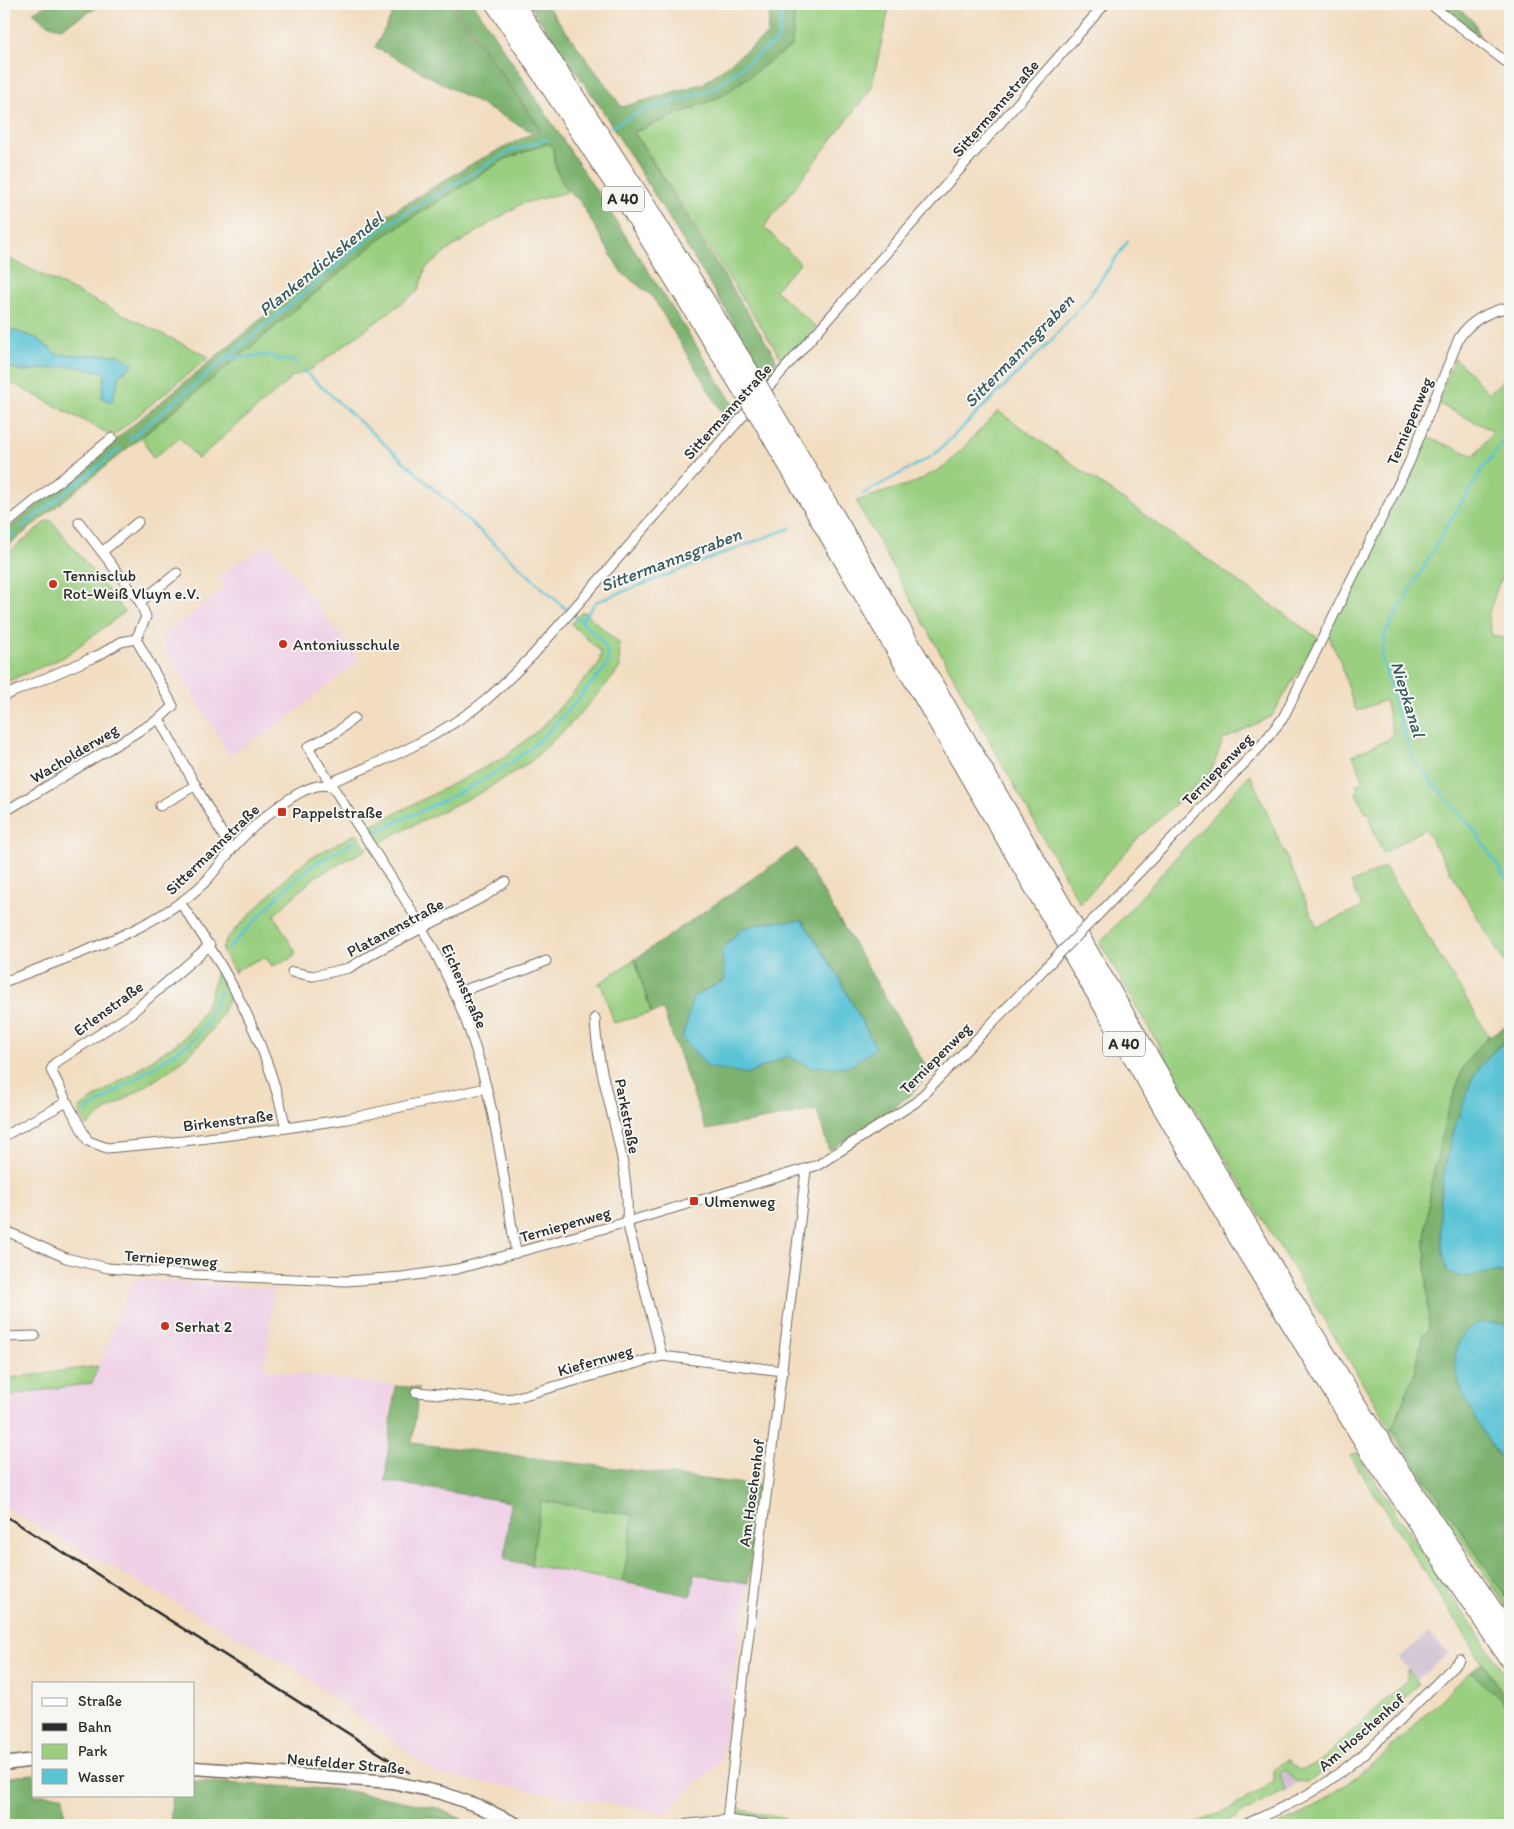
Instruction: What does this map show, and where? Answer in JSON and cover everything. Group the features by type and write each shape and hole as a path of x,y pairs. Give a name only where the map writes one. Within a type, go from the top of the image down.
{"highway":[{"name":"A 40","path":"495,4 752,391 915,650 1244,1218 1386,1448 1510,1634"},
{"name":"A 40","path":"515,4 644,202 752,391"},
{"name":"A 40","path":"763,408 1245,1250 1373,1457 1510,1661"}],"main road":[{"path":"4,1764 32,1760"},
{"name":"Neufelder Straße","path":"195,1768 392,1782 442,1793 478,1806 518,1825"}],"street":[{"name":"Sittermannstraße","path":"4,982 125,933 181,904 212,874 265,816 295,796 315,786 330,786 336,780 392,758 438,733 472,710 533,655 1105,4"},
{"path":"1430,4 1510,65"},
{"name":"Terniepenweg","path":"4,1230 66,1258 96,1266 193,1275 291,1280 346,1281 402,1277 457,1269 516,1254 806,1170 838,1153 916,1102 1260,747 1283,718 1409,463 1459,338 1471,323 1491,312 1510,307"},
{"path":"4,526 112,438"},
{"path":"79,522 140,602 146,617 136,639"},
{"path":"102,552 138,522"},
{"path":"140,602 177,573"},
{"path":"4,696 99,655 121,642 136,639"},
{"path":"136,639 173,706 160,719 232,850"},
{"path":"330,786 308,748 338,732 354,718"},
{"name":"Wacholderweg","path":"4,812 160,719"},
{"path":"160,806 196,785"},
{"name":"Eichenstraße","path":"330,786 354,817 421,929 454,993 473,1040 496,1129 516,1254"},
{"name":"Platanenstraße","path":"292,972 313,976 349,968 485,896 505,882"},
{"path":"181,904 210,945 250,1018 267,1059 286,1128"},
{"name":"Erlenstraße","path":"67,1102 51,1070 55,1063 129,1015 210,945"},
{"path":"454,993 528,969 546,961"},
{"name":"Parkstraße","path":"596,1018 596,1041 617,1127 628,1206 627,1222"},
{"name":"Birkenstraße","path":"67,1102 88,1141 107,1148 184,1142 348,1119 486,1088"},
{"path":"4,1136 67,1102"},
{"name":"Am Hoschenhof","path":"727,1820 750,1611 783,1371 806,1170"},
{"path":"627,1222 662,1356"},
{"path":"4,1337 35,1336"},
{"name":"Kiefernweg","path":"416,1392 501,1399 514,1398 662,1356 783,1371"},
{"name":"Am Hoschenhof","path":"1244,1825 1303,1797 1331,1780 1368,1750 1460,1660"},
{"path":"680,1825 727,1820 767,1825"}],"shaded area":[{"name":"Antoniusschule","path":"269,543 359,660 280,724 229,755 159,638 226,587 218,576"},
{"path":"133,1279 274,1288 265,1370 393,1385 385,1480 511,1502 505,1560 691,1596 694,1574 748,1583 721,1761 665,1813 437,1774 294,1668 4,1507 4,1396 92,1383"},
{"path":"1428,1634 1449,1653 1416,1680 1399,1658"},
{"path":"1285,1769 1295,1781 1300,1783 1285,1791 1280,1773"}],"green space":[{"path":"50,4 103,4 61,28 47,24 33,12"},
{"path":"398,4 450,4 539,128 530,131 375,47"},
{"path":"452,4 474,4 739,413 729,424 652,296 621,272 579,200 563,184 557,171 553,148 548,143 505,159 384,236 4,549 4,532 384,217 475,162 541,129"},
{"path":"529,4 546,4 622,107 704,83 767,35 771,4 795,4 792,46 722,96 634,132 774,355 778,366 768,378 599,105"},
{"path":"795,4 890,4 871,89 764,227 800,263 775,290 816,327 785,364 634,132 722,96 791,46"},
{"path":"1436,4 1452,4 1474,21 1480,37"},
{"path":"549,143 553,148 554,165 567,192 521,204 451,248 426,268 418,291 312,369 294,376 198,459 180,438 153,458 142,437 384,236 505,159"},
{"path":"4,256 209,357 113,436 4,379 4,365 23,371 71,366 105,372 102,398 119,355 58,355 38,339 4,327"},
{"path":"1455,358 1489,393 1510,374 1510,562 1498,586 1488,616 1492,635 1510,640 1510,972 1425,829 1383,853 1371,825 1370,812 1366,813 1356,793 1358,791 1356,785 1364,781 1353,755 1389,739 1393,734 1385,700 1357,711 1355,709 1338,655 1330,642 1329,629 1424,436 1475,456 1493,431 1437,403"},
{"path":"998,411 1318,638 1272,716 1223,740 1211,772 1139,837 1080,904 856,501 916,482 947,465"},
{"name":"Tennisclub Rot-Weiß Vluyn e.V.","path":"47,521 52,521 125,612 64,657 4,683 4,556"},
{"path":"583,611 619,643 620,667 613,677 568,727 530,762 482,792 393,835 379,844 369,827 503,758 541,728 599,664 601,652 571,624"},
{"path":"1250,774 1317,927 1362,907 1351,883 1385,867 1489,1036 1473,1053 1463,1068 1447,1115 1425,1239 1429,1332 1423,1334 1415,1373 1392,1429 1508,1600 1510,1599 1510,1612 1389,1430 1391,1429 1194,1107 1100,943"},
{"path":"357,833 367,849 315,877 274,915 296,953 293,954 294,957 272,966 267,959 262,958 236,970 235,973 222,950 226,939 292,872 310,858"},
{"path":"797,848 930,1073 912,1094 829,1151 817,1110 706,1130 663,1010 651,1013 635,959","holes":["802,920 835,971 876,1048 810,1067 787,1056 748,1074 693,997 725,980"]},
{"path":"635,959 651,1013 614,1023 601,984 598,984"},
{"path":"217,970 230,993 221,1014 209,1033 175,1066 97,1117 87,1127 78,1109 180,1041 188,1033 200,1017 212,990"},
{"path":"1510,1024 1510,1037 1494,1050 1456,1124 1441,1192 1441,1238 1482,1273 1494,1272 1510,1280 1509,1324 1482,1323 1487,1441 1510,1470 1510,1599 1508,1600 1392,1429 1415,1373 1423,1334 1429,1331 1425,1240 1431,1184 1447,1115 1463,1068 1473,1053 1489,1036"},
{"path":"98,1366 92,1383 4,1396 4,1379"},
{"path":"395,1386 419,1388 412,1443 760,1486 748,1583 694,1574 691,1596 623,1582 633,1515 541,1501 531,1565 505,1560 510,1502 385,1481"},
{"path":"1356,1452 1435,1572 1510,1680 1510,1705 1350,1456"},
{"path":"541,1501 633,1515 623,1582 531,1565"},
{"path":"1482,1663 1510,1705 1510,1709 1470,1671"},
{"path":"1407,1669 1419,1684 1335,1765 1308,1782 1295,1781 1285,1769 1280,1774 1285,1791 1219,1825 1191,1825 1231,1808 1274,1782 1274,1770 1287,1759 1299,1770 1315,1765 1407,1680"},
{"path":"1470,1671 1510,1709 1510,1825 1277,1825 1309,1811 1375,1763"},
{"path":"32,1774 32,1796 63,1796 65,1825 4,1825 4,1778"},
{"path":"195,1781 344,1790 434,1807 475,1825 427,1816 394,1825 170,1825 172,1796 195,1796"},
{"path":"736,1805 742,1810 814,1825 798,1825 738,1814 735,1812"},
{"path":"427,1816 476,1825 394,1825"}],"water":[{"path":"4,327 38,339 58,355 119,355 134,364 120,374 112,402 102,398 105,372 71,366 23,371 4,365"},
{"path":"802,920 835,971 876,1048 849,1067 810,1067 787,1056 748,1074 708,1067 682,1038 693,997 725,980 721,950 743,928 772,922"},
{"path":"1510,1037 1510,1280 1505,1275 1493,1272 1466,1277 1458,1276 1448,1272 1440,1230 1440,1209 1445,1166 1456,1124 1472,1079 1495,1050"},
{"path":"1510,1321 1510,1470 1487,1439 1464,1396 1457,1374 1456,1354 1462,1337 1478,1324 1509,1324"}],"waterway":[{"name":"Plankendickskendel","path":"611,127 641,111 713,89 778,40 784,4"},
{"name":"Plankendickskendel","path":"130,439 380,229 510,151 547,139"},
{"name":"Sittermannsgraben","path":"863,494 934,455 1048,344 1087,299 1128,241"},
{"path":"230,358 270,355 281,360 293,360 297,364"},
{"path":"302,369 568,611"},
{"name":"Niepkanal","path":"1510,434 1485,465 1447,526 1385,634 1382,659 1396,709 1412,755 1420,768 1477,834 1510,885"},
{"name":"Plankendickskendel","path":"22,527 120,449"},
{"name":"Sittermannsgraben","path":"377,831 458,793 498,771 517,759 553,727 606,667 608,659 605,646 581,621 596,602 790,528"},
{"name":"Plankendickskendel","path":"4,542 15,532"},
{"path":"572,614 581,621"},
{"name":"Sittermannsgraben","path":"228,949 294,880 314,864 354,842"},
{"name":"Sittermannsgraben","path":"86,1111 191,1042 206,1024 220,992"}],"railway":[{"path":"4,1515 409,1772"}],"place":[{"name":"Tennisclub Rot-Weiß Vluyn e.V.","path":"53,584"},
{"name":"Antoniusschule","path":"283,644"},
{"name":"Pappelstraße","path":"282,812"},
{"name":"Ulmenweg","path":"694,1201"},
{"name":"Serhat 2","path":"165,1326"}]}
